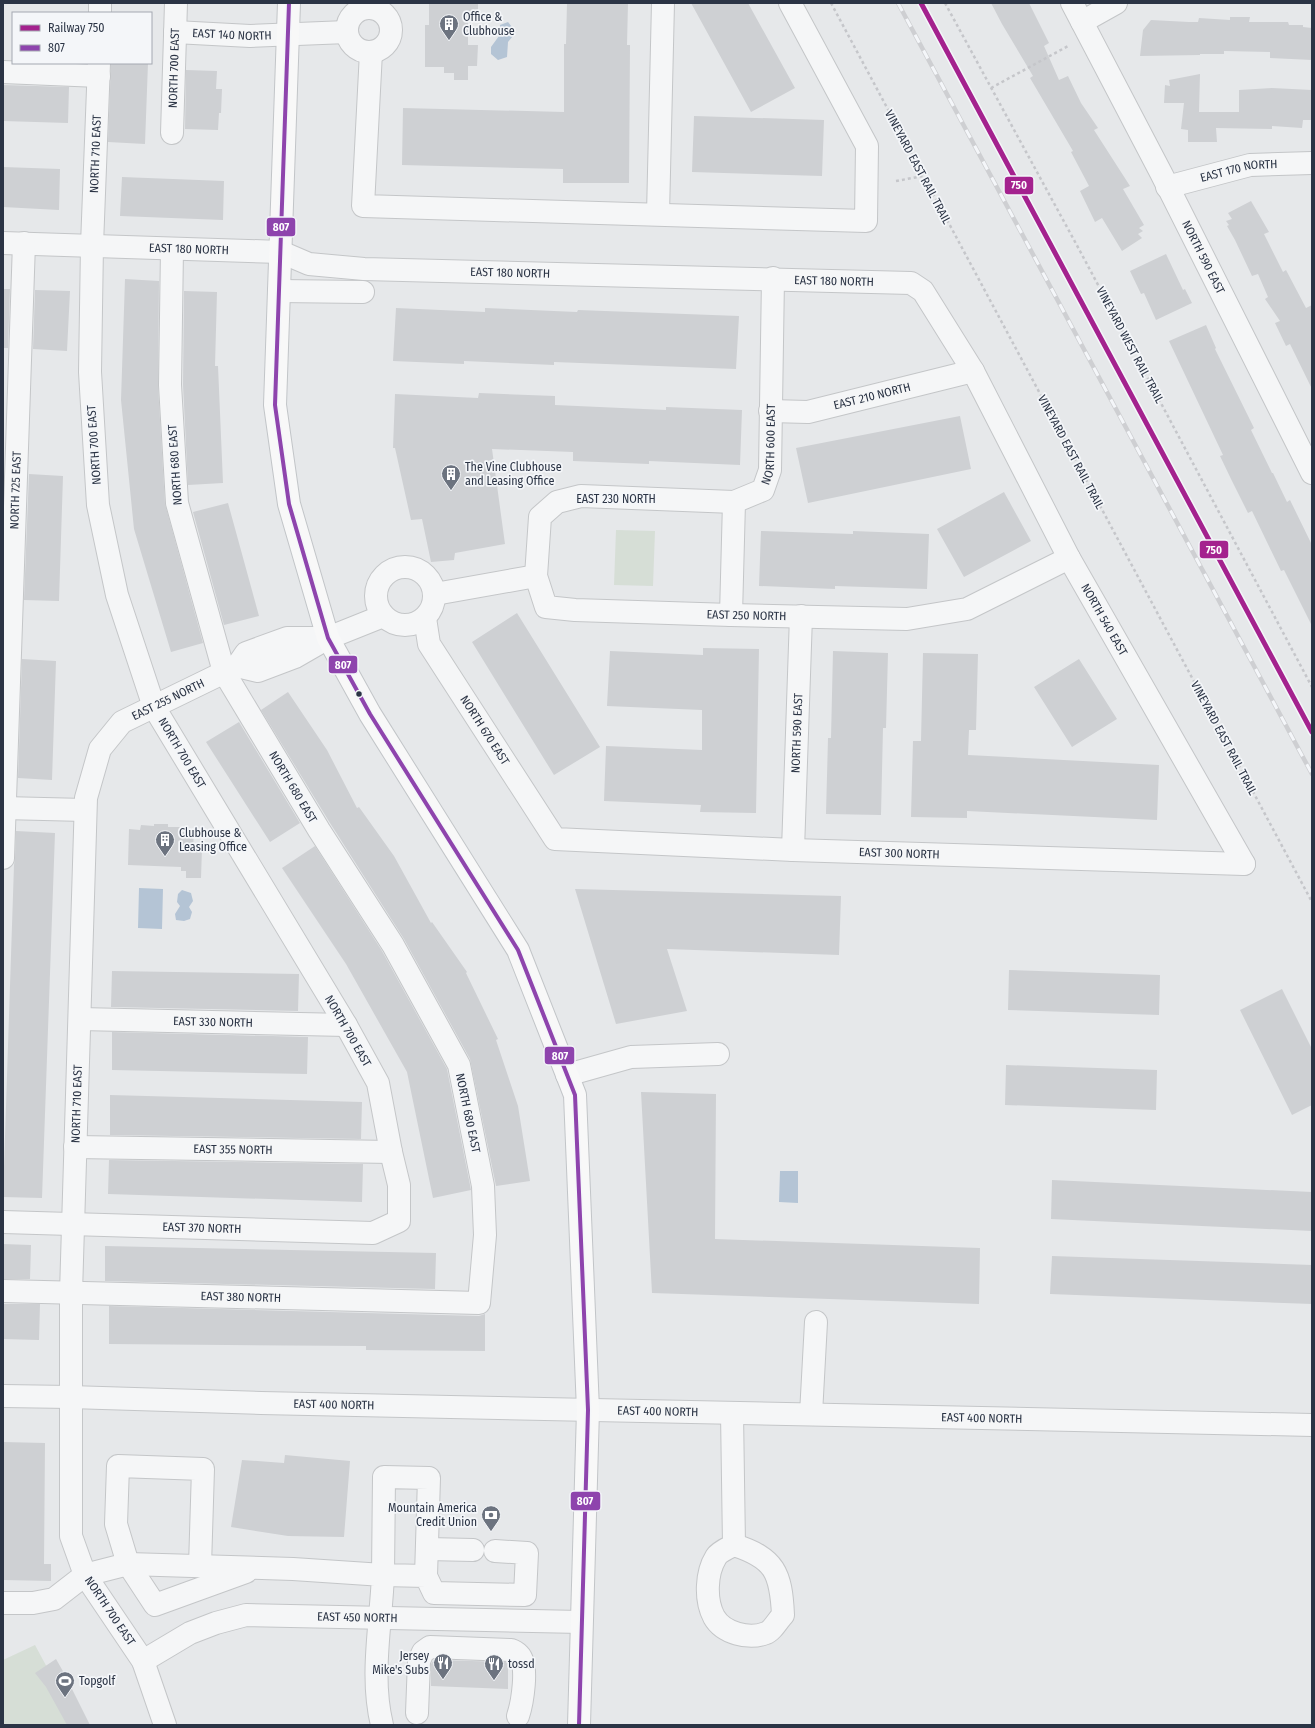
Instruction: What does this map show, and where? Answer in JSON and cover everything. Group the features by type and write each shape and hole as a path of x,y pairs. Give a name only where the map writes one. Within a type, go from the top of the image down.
{"main road":[{"path":"289,3 275,405 289,504 328,638 370,714 518,950 575,1095 588,1410 579,1725"}],"street":[{"name":"NORTH 700 EAST","path":"172,133 176,3"},
{"path":"658,214 663,3"},
{"path":"371,52 363,206 866,221 867,146 790,3"},
{"path":"1077,12 1116,3"},
{"path":"371,5 384,13 388,18 392,32 386,45 380,50 371,52 360,50 353,46 349,40 347,32 348,24 356,12 371,5"},
{"name":"NORTH 590 EAST","path":"1077,12 1312,473"},
{"name":"EAST 140 NORTH","path":"175,32 250,36 347,32"},
{"path":"3,72 99,70"},
{"name":"NORTH 710 EAST","path":"92,245 99,70"},
{"name":"EAST 170 NORTH","path":"1167,187 1250,165 1312,163"},
{"name":"EAST 180 NORTH","path":"13,243 281,252 309,264 348,268 773,278 912,283 923,291 973,371"},
{"name":"NORTH 725 EAST","path":"3,858 13,243"},
{"name":"NORTH 700 EAST","path":"92,245 90,372 98,505 117,595 154,707 346,1025 378,1083 391,1152 400,1185 399,1221"},
{"name":"NORTH 680 EAST","path":"172,249 170,385 177,503 231,669 319,830 393,945 459,1065 483,1186 485,1235 480,1303"},
{"name":"NORTH 600 EAST","path":"734,502 763,490 770,470 773,278"},
{"path":"279,291 363,292"},
{"name":"EAST 210 NORTH","path":"770,411 808,412 973,371"},
{"name":"NORTH 540 EAST","path":"973,371 1069,558 1244,864"},
{"name":"EAST 230 NORTH","path":"536,576 540,517 557,502 581,496 734,502"},
{"path":"731,615 734,502"},
{"name":"EAST 250 NORTH","path":"536,576 546,607 575,610 907,619 967,609 1069,558"},
{"path":"399,567 409,567 419,570 427,576 433,585 435,594 431,612 417,623 408,626 390,622 383,616 375,597 379,582 389,571 399,567"},
{"path":"435,594 536,576"},
{"path":"328,638 383,616"},
{"name":"NORTH 590 EAST","path":"793,850 801,616"},
{"name":"NORTH 670 EAST","path":"425,618 429,644 555,839"},
{"name":"EAST 255 NORTH","path":"86,810 86,798 100,749 122,722 231,669 246,653 287,638 328,638"},
{"path":"4,808 86,810"},
{"name":"NORTH 710 EAST","path":"70,1397 71,1293 86,810"},
{"name":"EAST 300 NORTH","path":"555,839 793,850 1244,864"},
{"name":"EAST 330 NORTH","path":"80,1019 346,1025"},
{"path":"567,1075 631,1057 718,1054"},
{"name":"EAST 355 NORTH","path":"75,1147 391,1152"},
{"name":"EAST 370 NORTH","path":"3,1222 373,1232 399,1221"},
{"name":"EAST 380 NORTH","path":"3,1291 480,1303"},
{"path":"811,1414 816,1322"},
{"name":"EAST 400 NORTH","path":"3,1396 261,1403 1312,1425"},
{"name":"NORTH 700 EAST","path":"70,1397 71,1536 85,1575 143,1661 166,1725"},
{"path":"732,1413 734,1545"},
{"path":"200,1566 203,1469 118,1466 116,1524 128,1564 155,1605 258,1568"},
{"path":"382,1725 379,1712 376,1663 383,1575 384,1477 429,1478 426,1576 434,1593 525,1595 527,1553 496,1551"},
{"path":"427,1549 473,1550"},
{"path":"3,1603 33,1603 54,1599 85,1575 128,1564 258,1568 426,1576"},
{"name":"EAST 450 NORTH","path":"143,1661 190,1633 216,1623 246,1615 581,1622"},
{"path":"417,1713 419,1661 423,1652 430,1647 438,1647 511,1650 520,1655 523,1665 522,1703 518,1716"}],"path":[{"name":"VINEYARD EAST RAIL TRAIL","path":"831,3 1312,902"},
{"name":"VINEYARD WEST RAIL TRAIL","path":"945,3 1084,258 1312,687"},
{"path":"991,88 1070,45"},
{"path":"896,181 923,176"}],"shaded area":[{"path":"616,530 655,531 653,586 614,585"},
{"name":"Topgolf","path":"35,1645 78,1725 3,1725 3,1660"}],"water":[{"path":"508,22 516,32 508,42 507,57 498,60 491,54 491,47 499,36 500,25"},
{"path":"139,888 163,889 162,929 138,928"},
{"path":"182,890 191,893 193,901 189,907 192,912 190,919 184,921 176,920 175,914 180,906 177,902 178,894"},
{"path":"780,1171 798,1171 798,1203 779,1202"}],"building":[{"name":"Office & Clubhouse","path":"429,3 478,3 478,18 468,18 468,45 478,45 477,66 468,66 468,80 454,80 454,73 444,73 444,67 425,67 425,25 429,25"},
{"path":"567,3 628,3 627,45 630,45 629,183 563,183 563,169 402,165 403,108 564,112 564,44 566,44"},
{"path":"691,3 748,3 795,88 751,112"},
{"path":"991,3 1029,3 1049,43 1044,46 1059,80 1068,76 1081,103 1098,128 1094,130 1130,186 1123,189 1144,225 1139,228 1143,231 1138,234 1142,238 1122,251 1102,218 1095,222 1080,191 1089,186 1071,152 1073,151 1030,78 1033,76"},
{"path":"1230,17 1250,17 1249,22 1288,22 1289,25 1303,25 1303,27 1312,28 1312,60 1270,58 1270,52 1224,51 1224,54 1140,56 1143,30 1151,20 1198,22 1199,18 1230,20"},
{"path":"111,64 148,64 145,144 108,142"},
{"path":"186,70 217,71 216,89 222,89 221,113 219,113 218,130 185,129"},
{"path":"1200,74 1199,112 1239,112 1239,90 1272,88 1312,90 1311,120 1303,120 1302,128 1272,126 1272,129 1216,128 1217,142 1188,142 1188,130 1181,129 1184,103 1164,103 1165,85 1170,86 1169,80"},
{"path":"3,85 69,87 68,123 3,121"},
{"path":"694,116 824,120 822,176 692,172"},
{"path":"3,167 60,169 59,210 3,207"},
{"path":"122,177 224,181 223,220 120,216"},
{"path":"1251,201 1269,232 1264,234 1283,272 1286,270 1306,308 1312,305 1312,389 1290,344 1286,346 1275,323 1280,321 1265,299 1268,297 1258,274 1252,276 1227,226 1229,225 1226,221 1232,219 1228,213"},
{"path":"1166,254 1183,290 1185,289 1192,303 1156,320 1144,293 1141,294 1130,271"},
{"path":"125,279 159,281 158,386 165,504 203,643 171,652 134,529 121,400"},
{"path":"3,289 10,289 8,348 3,348"},
{"path":"35,290 70,291 67,351 33,349"},
{"path":"184,291 217,292 215,366 218,366 223,483 188,485 183,385"},
{"path":"396,308 485,312 485,308 577,312 578,310 739,316 736,369 554,362 554,365 464,361 464,364 393,361"},
{"path":"1206,325 1216,348 1215,349 1254,428 1251,430 1287,502 1290,500 1312,545 1312,626 1284,570 1281,571 1252,511 1248,513 1220,456 1223,455 1169,341"},
{"path":"479,393 555,396 555,405 666,410 666,407 742,410 740,465 649,461 649,464 573,461 573,452 492,449 505,544 455,553 454,560 431,562 422,519 411,520 395,448 393,448 395,394 478,398"},
{"path":"960,416 971,469 808,503 796,448"},
{"path":"29,474 63,476 59,601 24,600"},
{"path":"1004,492 1031,541 964,577 937,529"},
{"path":"228,503 259,616 224,625 193,512"},
{"path":"761,531 853,534 853,531 929,534 927,589 835,586 835,589 759,586"},
{"path":"517,613 600,747 554,775 472,642"},
{"path":"703,648 759,649 756,813 700,812 701,805 604,801 606,746 702,750 702,710 607,706 610,651 703,655"},
{"path":"833,651 888,653 886,728 883,728 881,815 826,814 828,738 831,738"},
{"path":"923,653 978,654 976,730 969,730 968,755 1159,765 1157,820 967,811 967,818 911,817 913,741 921,741"},
{"path":"22,659 56,661 52,780 18,778"},
{"path":"1079,659 1117,719 1072,747 1034,687"},
{"path":"288,692 327,750 357,808 359,807 394,856 431,923 432,922 467,972 466,973 498,1039 496,1040 518,1106 530,1181 496,1186 470,1059 404,939 330,823 261,710"},
{"path":"239,722 300,823 270,842 206,742"},
{"name":"Clubhouse & Leasing Office","path":"154,824 168,824 168,827 180,827 180,832 194,832 193,848 202,848 201,878 186,878 186,871 181,871 181,867 128,865 129,829 140,830 141,825 154,826"},
{"path":"16,831 55,833 42,1198 3,1197"},
{"path":"315,846 382,951 447,1069 471,1190 433,1198 407,1072 346,964 282,868"},
{"path":"575,889 841,896 839,955 667,949 687,1011 616,1024"},
{"path":"1009,970 1160,975 1159,1015 1008,1010"},
{"path":"112,971 299,974 298,1011 111,1007"},
{"path":"1282,989 1312,1049 1312,1105 1292,1115 1240,1010"},
{"path":"112,1032 308,1037 307,1074 112,1070"},
{"path":"1006,1065 1157,1070 1156,1110 1005,1105"},
{"path":"641,1092 716,1094 715,1239 980,1248 979,1304 652,1293"},
{"path":"110,1095 362,1102 361,1139 110,1135"},
{"path":"109,1160 363,1164 362,1202 108,1194"},
{"path":"1052,1180 1312,1192 1312,1231 1051,1219"},
{"path":"3,1244 31,1245 30,1279 3,1279"},
{"path":"105,1246 436,1253 435,1289 105,1281"},
{"path":"1052,1256 1312,1265 1312,1304 1050,1294"},
{"path":"3,1304 40,1304 39,1340 3,1339"},
{"path":"109,1306 479,1316 485,1314 485,1351 366,1350 366,1346 109,1344"},
{"path":"3,1442 45,1443 44,1564 51,1564 51,1581 3,1580"},
{"path":"285,1455 350,1461 344,1537 288,1536 231,1527 242,1460 284,1463"},
{"name":"Topgolf","path":"56,1659 90,1725 67,1725 46,1687 35,1673"},
{"path":"434,1660 508,1662 508,1689 431,1686 431,1664"}],"railway":[{"path":"898,3 1312,774"}],"rail line":[{"name":"750","path":"921,3 1312,732"}],"transit line":[{"name":"807","path":"289,3 275,405 289,504 328,638 370,714 518,950 575,1095 588,1410 579,1725"}],"place":[{"name":"Office & Clubhouse","path":"449,41"},
{"name":"The Vine Clubhouse and Leasing Office","path":"451,491"},
{"name":"Clubhouse & Leasing Office","path":"165,857"},
{"name":"Mountain America Credit Union","path":"491,1532"},
{"name":"Jersey Mike's Subs","path":"443,1680"},
{"name":"tossd","path":"494,1681"},
{"name":"Topgolf","path":"65,1698"}]}
